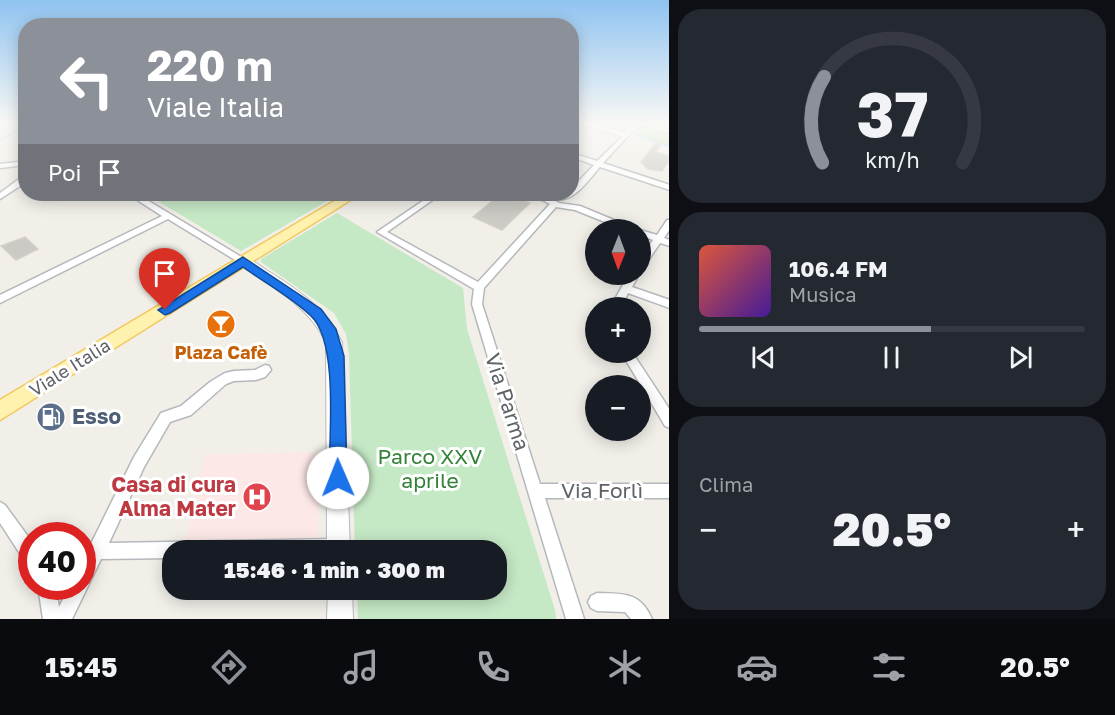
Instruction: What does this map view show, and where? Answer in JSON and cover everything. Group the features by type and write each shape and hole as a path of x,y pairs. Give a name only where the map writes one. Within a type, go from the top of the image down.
{"main road":[{"name":"Viale Italia","path":"0,411 342,201"}],"street":[{"path":"579,184 608,153"},
{"path":"579,158 669,188"},
{"path":"0,166 18,165"},
{"path":"0,197 18,184"},
{"path":"143,201 243,261 316,312 329,329 334,342 339,540"},
{"path":"426,201 381,232 479,287 564,201 607,219"},
{"path":"0,298 168,216"},
{"path":"651,250 669,222"},
{"path":"651,236 669,243"},
{"path":"635,285 669,304"},
{"name":"Via Parma","path":"479,287 477,304 479,316 535,491 582,607"},
{"path":"633,363 669,422"},
{"path":"96,550 139,462 166,417 175,416 193,406 229,377 257,377 265,370"},
{"name":"Via Forlì","path":"535,491 669,490"},
{"path":"1,514 18,538"},
{"path":"96,560 162,557"},
{"path":"49,600 52,619"},
{"path":"62,619 72,600"},
{"path":"340,600 340,619"},
{"path":"582,607 629,603 644,619"}],"shaded area":[{"name":"Casa di cura Alma Mater","path":"320,452 318,540 185,540 205,454"}],"green space":[{"path":"158,201 327,201 241,251"},
{"name":"Parco XXV aprile","path":"337,213 463,288 467,329 556,619 358,619 357,600 507,600 507,540 355,540 349,354 346,334 334,313 261,262 261,259"}],"building":[{"path":"648,153 669,156 669,161 662,171 648,169 641,162"},
{"path":"492,201 530,203 502,230 473,217"},
{"path":"25,237 38,249 16,260 1,246"}],"place":[{"name":"Plaza Cafè","path":"221,324"},
{"name":"Esso","path":"51,417"},
{"name":"Casa di cura Alma Mater","path":"257,497"}],"route":[{"path":"165,310 243,261 316,312 329,329 336,356 338,478"}]}
